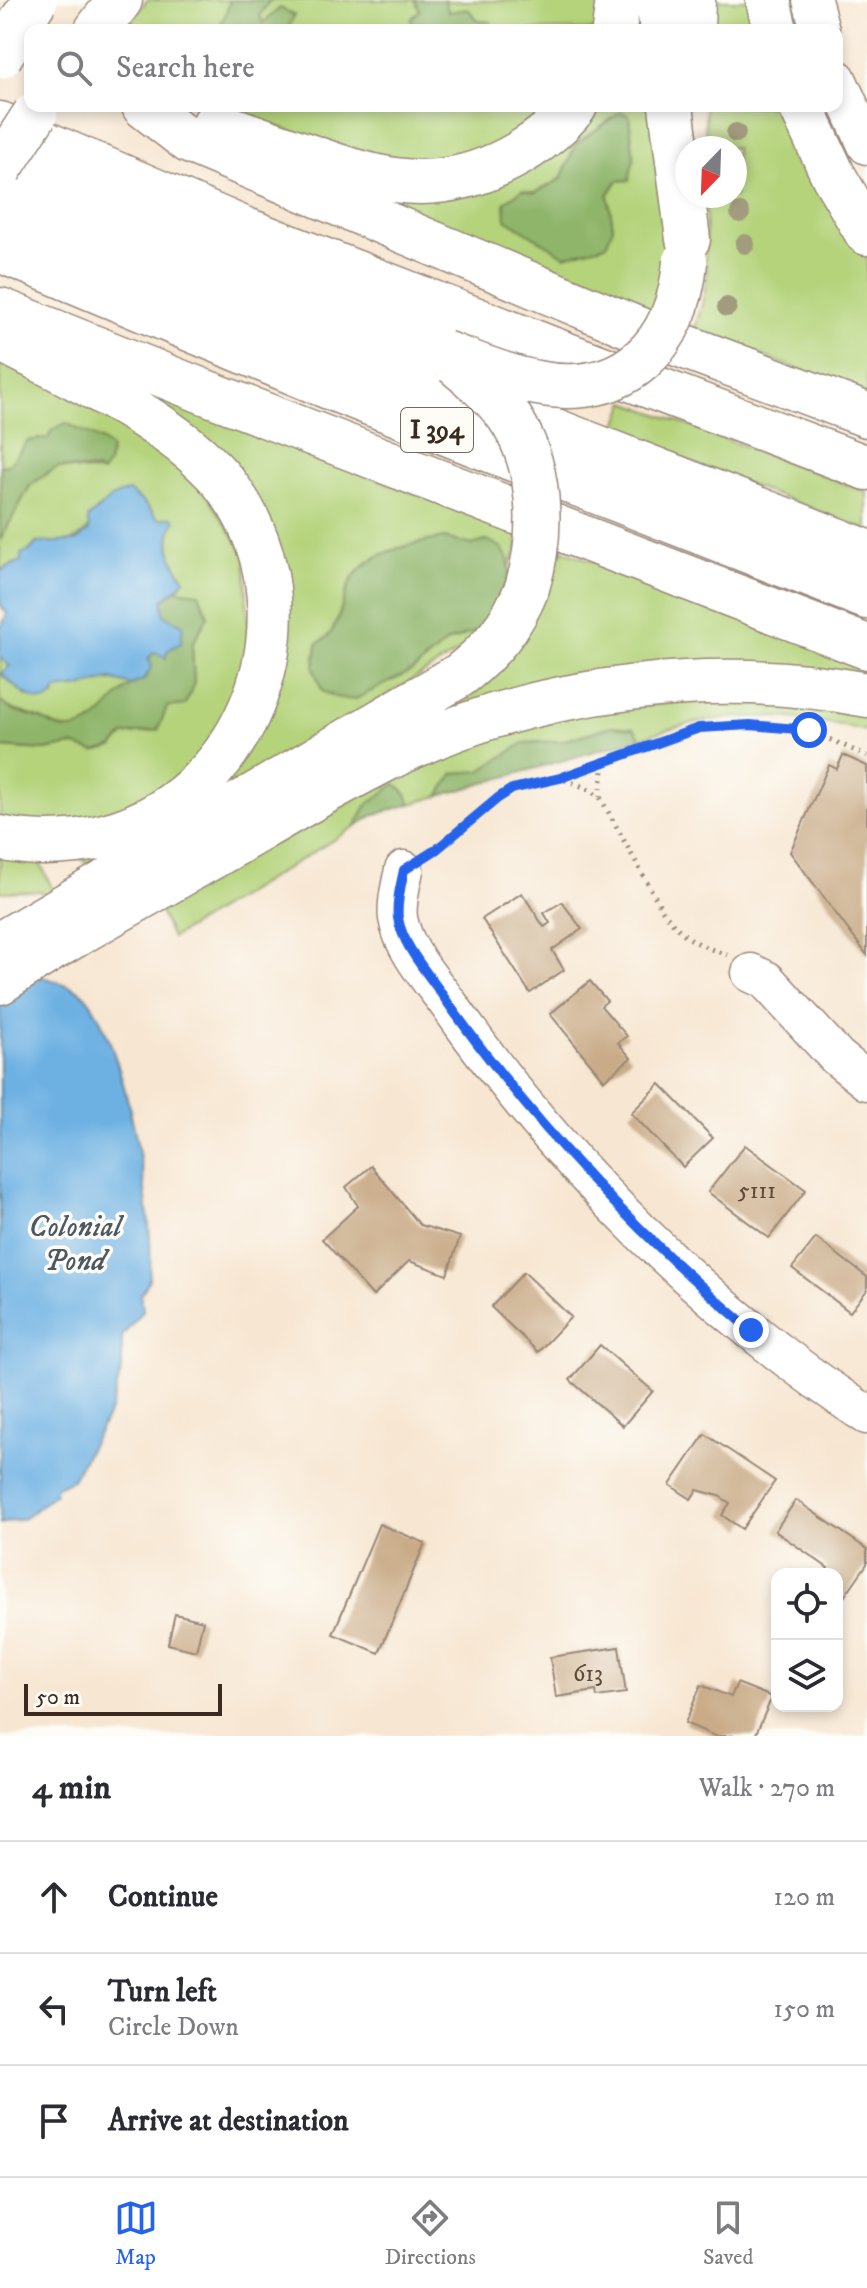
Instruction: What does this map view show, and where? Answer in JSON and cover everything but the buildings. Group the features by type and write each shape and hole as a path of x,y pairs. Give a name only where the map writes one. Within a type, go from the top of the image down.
{"highway":[{"path":"0,56 35,0"},
{"path":"82,24 96,0"},
{"path":"102,24 120,0"},
{"path":"615,24 618,0"},
{"path":"658,0 661,24"},
{"path":"692,24 693,0"},
{"path":"768,0 774,24"},
{"path":"0,38 24,49"},
{"path":"688,208 686,250 678,304 664,334 645,356 615,376 581,385 535,383 444,353 0,167 28,112 246,230 568,356 867,468"},
{"path":"152,112 189,141 630,326 867,415"},
{"path":"181,112 361,175 410,183 438,182 488,170 543,138 569,112"},
{"path":"672,112 686,250"},
{"path":"689,136 690,112"},
{"path":"804,112 833,175 867,233"},
{"path":"0,205 367,358 867,552"},
{"name":"I 394","path":"0,250 334,389 867,597"},
{"path":"0,310 867,647"},
{"path":"0,339 153,423 213,470 231,492 256,537 267,579 270,629 265,667 250,712 234,742 201,783 159,814 116,834 64,843 0,838"},
{"path":"0,982 164,866 460,675 497,642 519,609 535,554 538,514 529,462 509,416 444,353"},
{"path":"0,944 407,749 507,713 579,696 656,685 760,683 867,695"}],"street":[{"path":"812,0 818,24"},
{"path":"843,92 867,145"},
{"path":"404,870 398,917 406,938 463,1024 530,1112 610,1201 700,1287 751,1330 867,1415"},
{"path":"751,973 766,980 837,1057 867,1081"}],"path":[{"path":"404,870 437,849 512,789 560,778 699,728 723,725 809,730 867,756"},
{"path":"600,797 604,761"},
{"path":"560,778 600,797 675,927 694,943 735,958 751,973"}],"green space":[{"path":"147,0 230,0 220,24 129,24"},
{"path":"230,0 270,0 260,15 263,23 280,8 294,15 290,24 220,24"},
{"path":"270,0 415,0 420,10 411,19 412,24 290,24 294,15 280,8 263,24 260,15"},
{"path":"415,0 445,0 448,12 468,9 478,21 492,24 412,24 411,19 420,10"},
{"path":"605,0 601,24 492,24 448,13 443,1"},
{"path":"702,0 753,0 759,24 702,24"},
{"path":"232,112 551,112 515,142 412,169"},
{"path":"577,112 621,112 652,112 665,259 654,313 372,196","holes":["621,112 629,116 634,158 608,195 613,227 565,255 506,219 522,190 535,193 561,179 576,144"]},
{"path":"621,112 629,116 634,158 629,180 617,181 608,195 613,227 606,245 565,256 506,219 505,202 522,190 535,193 561,179 576,144"},
{"path":"705,112 790,112 867,255 867,395 694,330 706,282 706,208 747,208 747,136 706,136"},
{"path":"0,356 185,463 245,550 250,674 188,774 105,820 0,823 0,747 45,750 73,745 94,752 113,747 124,735 157,730 167,707 194,685 192,645 208,616 186,593 177,590 183,576 171,557 169,542 175,520 172,517 158,519 147,506 100,510 82,535 68,542 36,543 21,561 0,570 0,540 30,486 57,467 102,473 48,438 28,441 9,466 0,466"},
{"path":"137,387 523,535 480,639 92,873 82,858 161,830 284,615","holes":["444,538 472,545 463,637 448,641 414,670 314,669 317,645 333,630 351,580 367,563 398,548"]},
{"path":"626,402 867,492 867,530 614,433"},
{"path":"66,423 103,441 111,449 108,464 102,473 58,467 47,473 30,486 0,540 0,466 9,465 28,441 48,438 52,430"},
{"path":"444,538 472,545 488,540 502,548 508,559 510,572 499,605 480,630 448,641 414,670 354,700 322,691 314,669 317,644 334,629 352,579 373,559 386,553"},
{"path":"558,548 867,666 867,683 400,731 552,579"},
{"path":"177,590 199,593 208,616 192,645 194,685 185,705 167,707 158,730 124,735 113,747 94,752 73,745 45,750 0,747 0,701 57,727 79,728 96,719 122,693 145,678 150,654 175,645 163,615 163,600"},
{"path":"0,658 11,666 1,674 25,695 41,701 54,696 55,690 106,681 131,685 93,721 74,729 64,729 14,710 0,701"},
{"path":"622,700 867,706 867,731 809,720 753,716 698,722 641,738 634,728 612,726 562,741 524,743 480,772 454,773 439,796 411,804 404,791 366,806 356,826 172,938 157,906 406,762"},
{"path":"612,726 634,728 641,738 439,796 454,773 480,771 524,743 562,741"},
{"path":"395,784 404,791 411,804 374,815 356,826 366,806"},
{"path":"0,854 39,861 55,894 45,901 42,891 0,892"}],"water":[{"path":"129,491 158,519 173,517 175,521 171,528 170,551 185,579 163,600 164,615 183,625 181,643 168,650 166,658 155,652 148,658 152,667 143,680 131,685 111,679 56,690 51,698 37,700 13,685 1,673 10,666 0,658 0,629 7,614 0,605 0,571 21,561 21,554 31,550 36,543 76,541 89,531 88,518 110,499"},
{"name":"Colonial Pond","path":"0,966 76,989 97,1014 124,1085 134,1129 143,1174 150,1252 149,1278 141,1294 143,1311 122,1336 122,1368 111,1409 72,1480 55,1488 55,1493 25,1518 0,1524"}],"route":[{"path":"751,1330 700,1287 610,1201 530,1112 415,956 398,917 404,870 437,849 512,789 560,778 699,728 750,725 809,730"}]}
